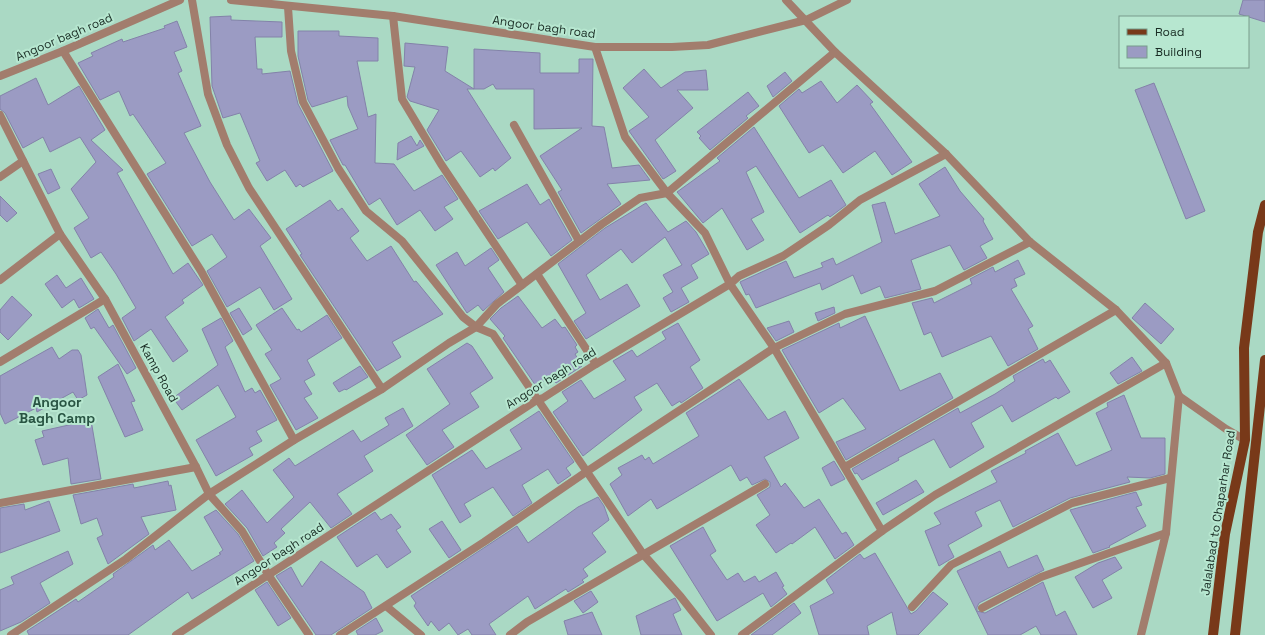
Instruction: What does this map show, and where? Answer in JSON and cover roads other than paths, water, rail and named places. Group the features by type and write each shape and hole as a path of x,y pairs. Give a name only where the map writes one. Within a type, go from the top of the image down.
{"main road":[{"name":"Jalalabad to Chaparhar Road","path":"1213,635 1225,534 1245,440 1244,348 1258,232 1265,206"},
{"path":"1235,635 1265,360"}],"street":[{"name":"Angoor bagh road","path":"0,76 64,51 180,0"},
{"path":"192,0 208,94 227,145 249,188 382,389"},
{"name":"Angoor bagh road","path":"231,0 288,7 393,16 595,47 672,48 708,45 806,20 847,0"},
{"path":"786,0 835,52 946,154 1030,242 1116,310 1166,363 1179,396 1170,478 1166,533 1141,635"},
{"path":"288,7 291,51 303,102 338,168 366,211 402,241 463,317 476,327 493,334 643,554 681,597 711,635"},
{"path":"393,16 402,99 441,164 522,285"},
{"path":"595,47 625,137 668,193 705,233 730,284 774,348 846,467 882,531"},
{"path":"64,51 201,271 294,440"},
{"path":"11,635 126,559 209,494 294,440 382,389 449,343 476,327 497,304 579,241 640,198 668,193 835,52"},
{"name":"Kamp Road","path":"0,114 60,234 105,299 196,467 209,494 242,531 269,576 309,635"},
{"path":"514,124 579,241"},
{"name":"Angoor bagh road","path":"176,635 269,576 537,400 543,398 596,364 730,284 739,276 790,251 829,225 860,200 946,154"},
{"path":"0,177 23,161"},
{"path":"0,280 60,234"},
{"path":"340,635 774,348 844,314 935,291 1030,242"},
{"path":"537,274 596,364"},
{"path":"0,362 105,299"},
{"path":"846,467 1116,310"},
{"path":"742,635 882,531 935,494 1166,363"},
{"path":"1179,396 1226,429 1245,440"},
{"path":"0,503 196,467"},
{"path":"912,607 950,565 1072,503 1170,478"},
{"path":"510,635 527,622 765,484"},
{"path":"982,608 1041,577 1166,533"},
{"path":"386,606 421,635"}],"district":[{"name":"Angoor Bagh Camp","path":"57,410"}]}
